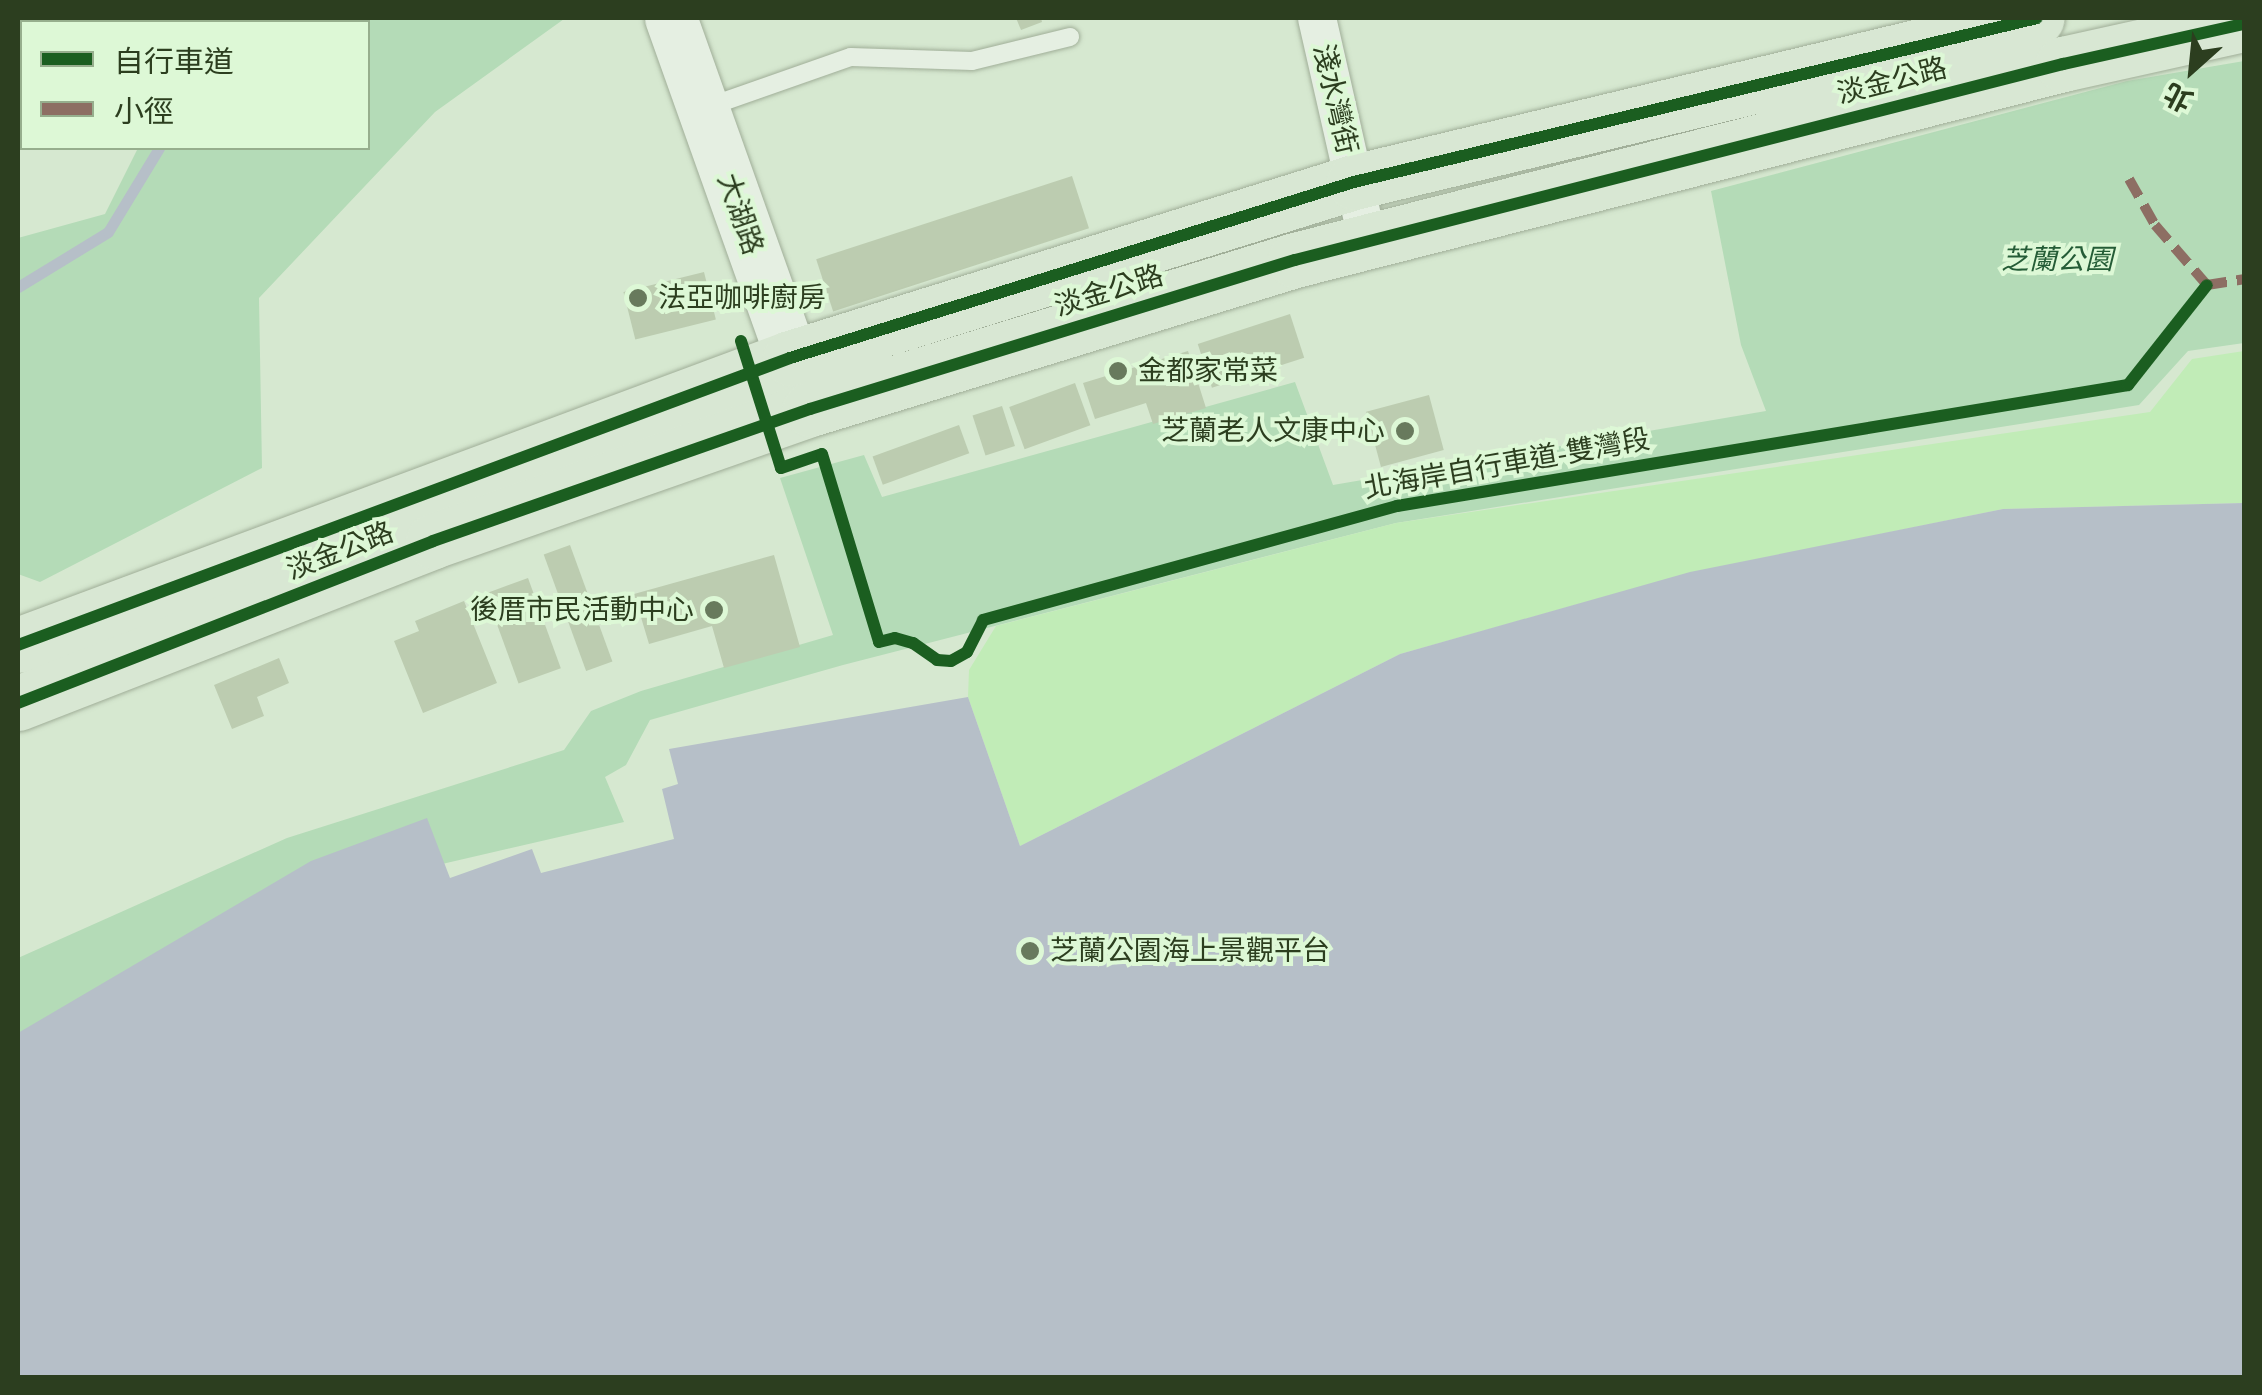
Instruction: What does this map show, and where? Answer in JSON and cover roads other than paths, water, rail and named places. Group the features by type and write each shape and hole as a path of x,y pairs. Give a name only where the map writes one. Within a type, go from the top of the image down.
{"main road":[{"name":"淡金公路","path":"18,645 790,358 1354,182 2037,18"},
{"name":"淡金公路","path":"18,703 432,542 810,409 1367,238 2044,69 2244,24"}],"street":[{"name":"大湖路","path":"671,18 810,409"},
{"name":"淺水灣街","path":"1316,18 1367,238"}],"lane":[{"path":"703,108 852,57 972,61 1070,37"}],"waterway":[{"path":"18,287 108,232 158,150"}],"place":[{"name":"法亞咖啡廚房","path":"638,298"},
{"name":"金都家常菜","path":"1118,371"},
{"name":"芝蘭老人文康中心","path":"1405,431"},
{"name":"後厝市民活動中心","path":"714,610"},
{"name":"芝蘭公園海上景觀平台","path":"1030,951"}],"park label":[{"name":"芝蘭公園","path":"2057,260"}]}
